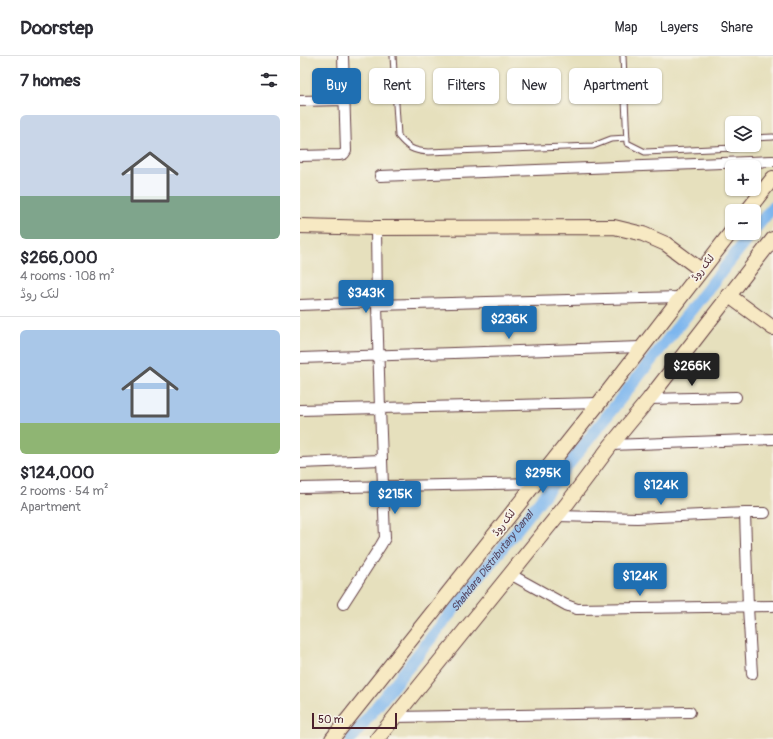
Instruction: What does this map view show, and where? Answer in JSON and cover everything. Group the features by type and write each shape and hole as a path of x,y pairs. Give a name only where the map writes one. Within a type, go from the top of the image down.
{"main road":[{"path":"753,204 773,178"},
{"path":"300,226 376,228 614,227 643,234 666,244 701,270"},
{"path":"377,739 557,516 611,444 649,399 728,295 773,239"},
{"name":"لنک روڈ","path":"332,739 599,403 680,296 725,240"},
{"path":"728,295 773,328"}],"street":[{"path":"343,56 344,68"},
{"path":"300,101 312,101"},
{"path":"300,156 340,156 344,154 346,151 345,104"},
{"path":"380,176 773,161"},
{"path":"343,604 382,545 385,538 376,304 376,228"},
{"path":"300,305 680,296"},
{"path":"300,358 641,347"},
{"path":"649,399 736,397"},
{"path":"300,410 599,403"},
{"path":"611,444 773,439"},
{"path":"300,463 382,460"},
{"path":"300,488 536,482"},
{"path":"745,513 752,674"},
{"path":"557,516 637,518 745,513 765,514"},
{"path":"510,574 566,605 578,609 773,606"},
{"path":"395,717 690,712"}],"lane":[{"path":"393,56 398,136 406,146 415,151 428,152 593,146 611,139 627,138"},
{"path":"623,56 627,143 645,152 725,148"},
{"path":"761,138 773,137"}],"waterway":[{"name":"Shahdara Distributary Canal","path":"761,222 773,207"},
{"name":"Shahdara Distributary Canal","path":"351,739 746,240"}]}
